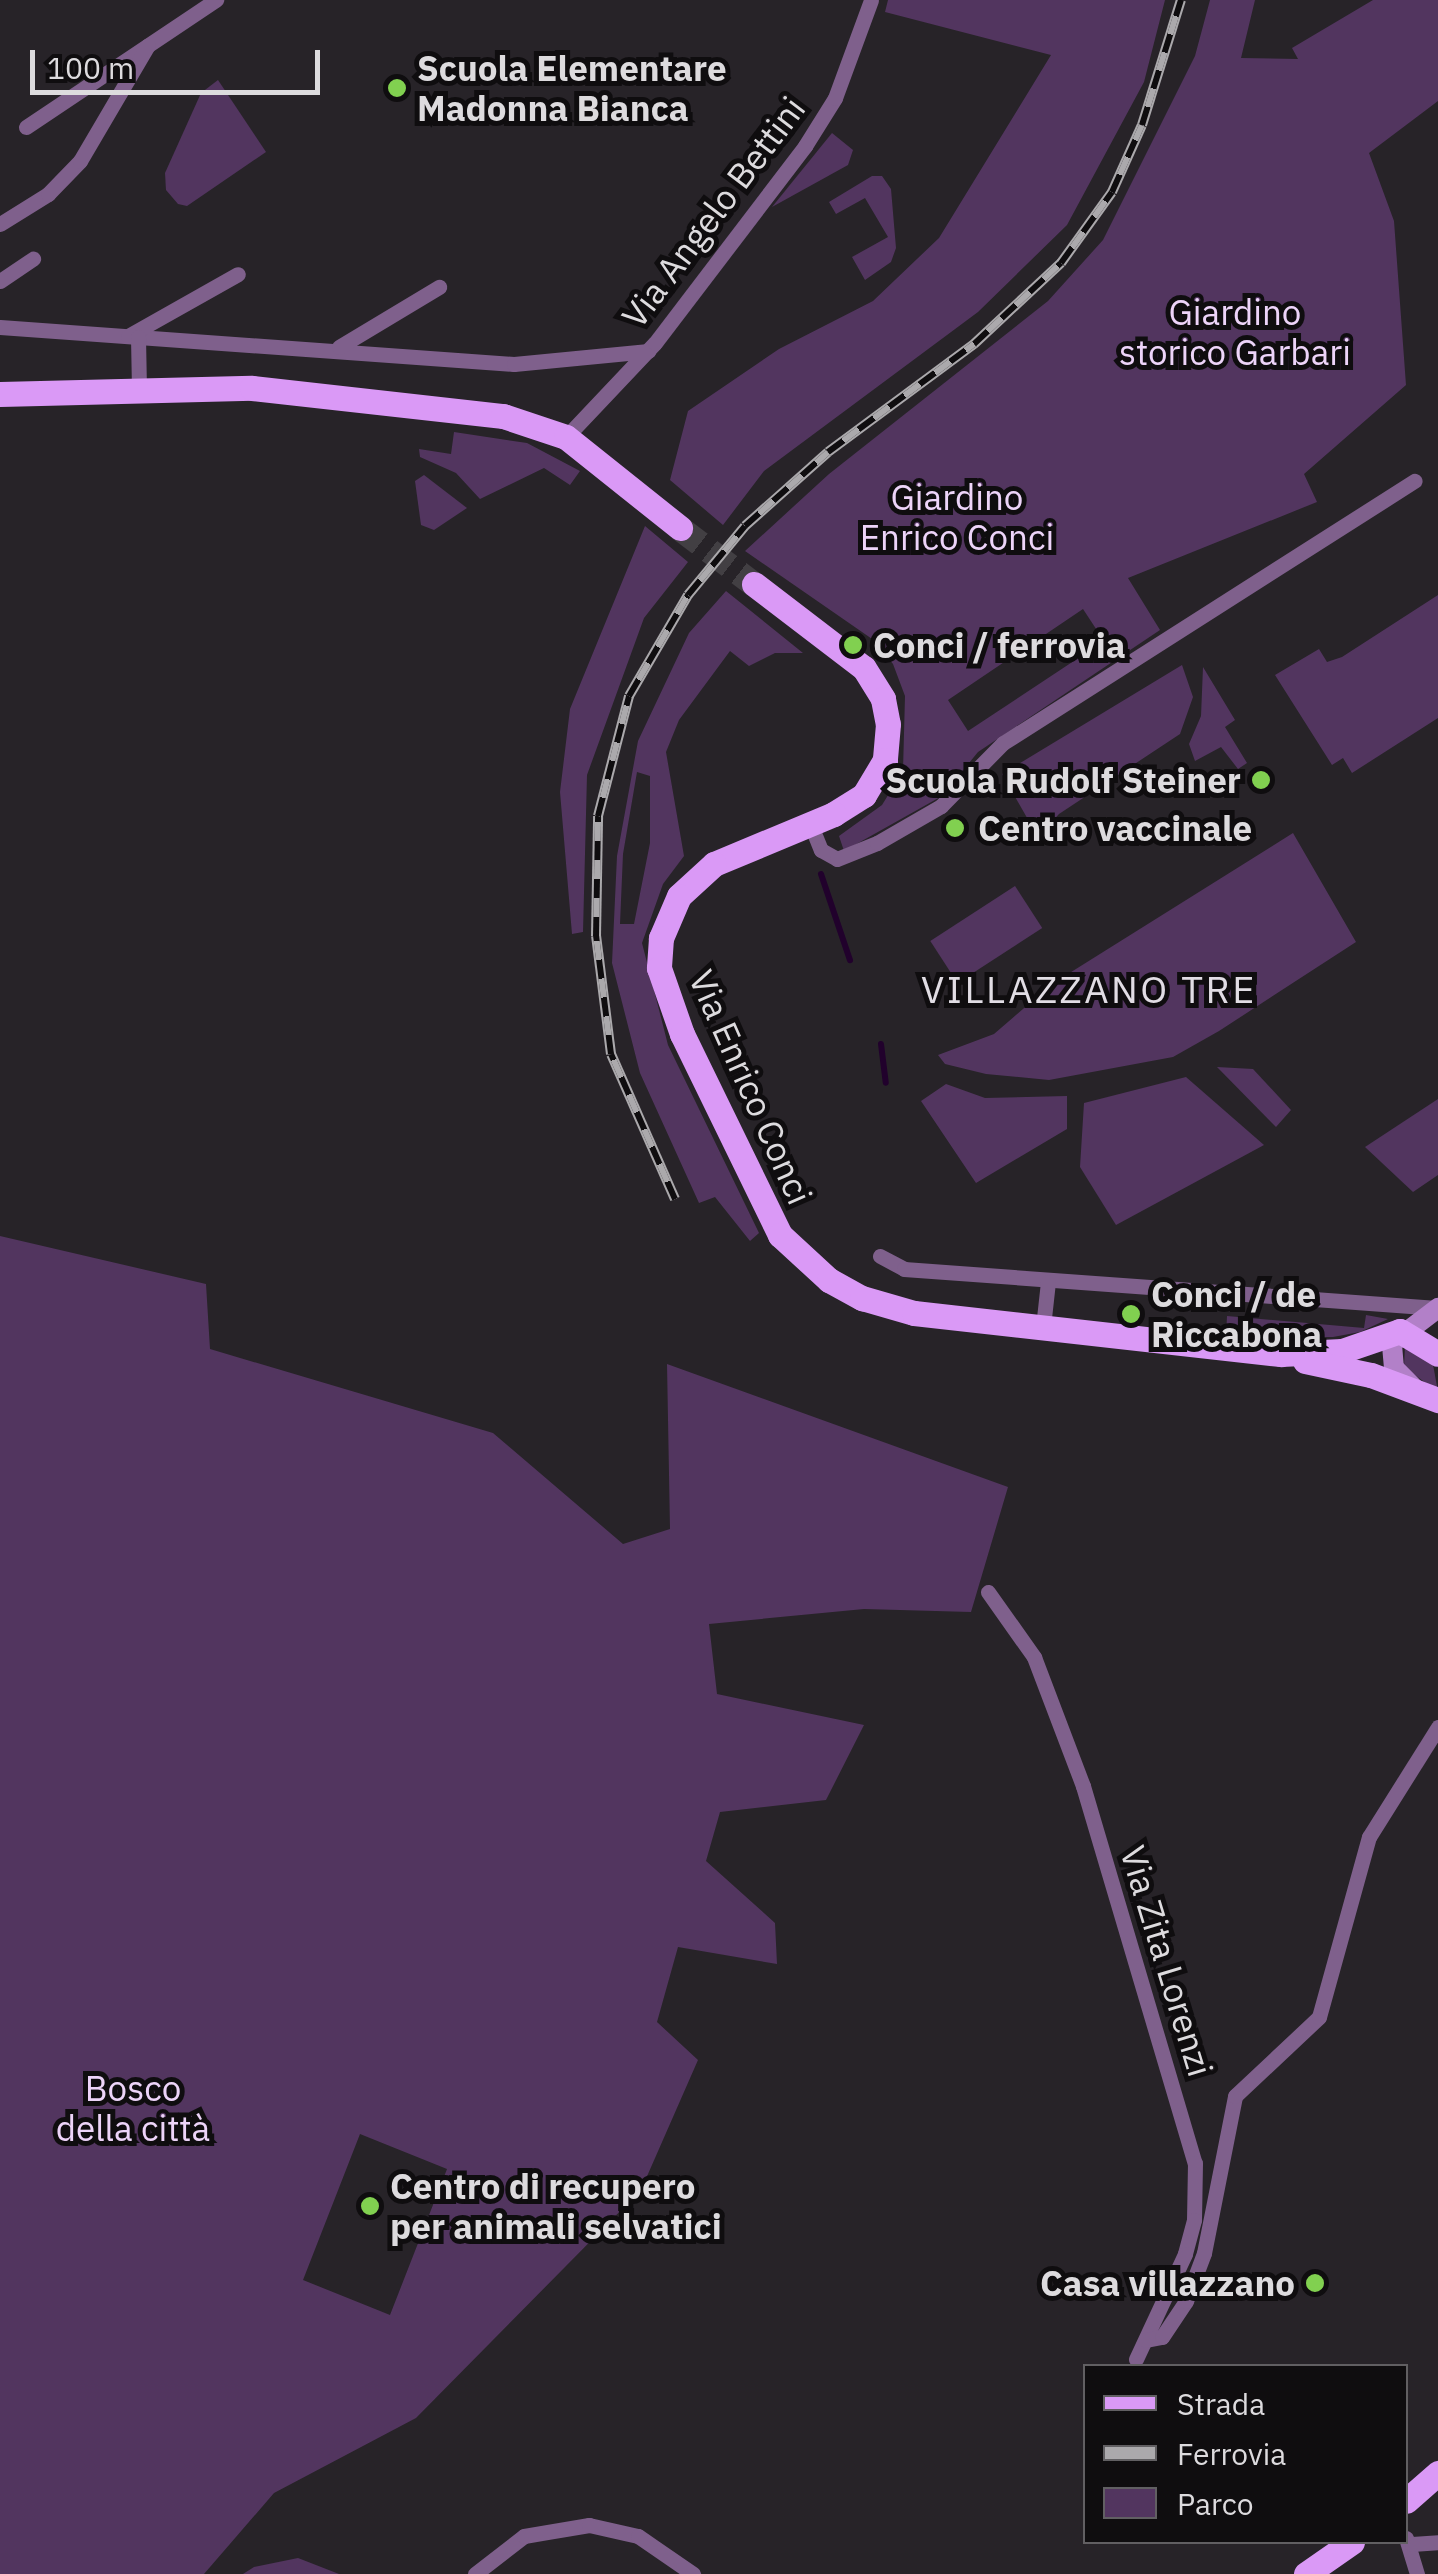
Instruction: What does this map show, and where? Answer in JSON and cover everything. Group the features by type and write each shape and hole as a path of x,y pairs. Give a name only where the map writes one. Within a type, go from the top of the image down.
{"main road":[{"path":"0,394 139,387 336,395 503,416 566,437 680,528"},
{"name":"Via Enrico Conci","path":"754,584 852,656 884,699 888,740 877,777 864,795 714,864 679,896 660,938 659,968 682,1034 762,1206 817,1270 888,1307 1281,1354 1342,1351 1400,1332"},
{"path":"1400,1332 1438,1354"},
{"path":"1281,1354 1427,1396"},
{"path":"1408,2499 1438,2473"},
{"path":"1306,2574 1349,2544"}],"street":[{"path":"26,127 216,0"},
{"name":"Via Angelo Bettini","path":"566,437 648,352 821,122 871,0"},
{"path":"0,224 48,194 80,161 148,44"},
{"path":"0,281 32,259"},
{"path":"133,337 238,274"},
{"path":"339,347 439,288"},
{"path":"0,327 339,347 514,364 648,352"},
{"path":"133,337 139,387"},
{"path":"810,823 821,850 837,859 877,843 941,806 1003,743 1415,482"},
{"name":"Via Enrico Conci","path":"880,1256 904,1269 1438,1308"},
{"path":"1043,1327 1048,1282"},
{"name":"Via Enrico Conci","path":"1400,1332 1438,1308"},
{"path":"1400,1332 1390,1356 1427,1396"},
{"name":"Via Zita Lorenzi","path":"988,1592 1034,1657 1083,1786 1195,2163 1194,2220 1136,2359"},
{"path":"1146,2340 1162,2337 1186,2301 1204,2253 1236,2096 1319,2017 1368,1837 1438,1727"},
{"path":"475,2574 524,2536 589,2525 638,2536 693,2574"},
{"path":"1417,2574 1409,2541 1438,2542"}],"green space":[{"path":"888,0 1165,0 1144,82 1067,225 978,312 764,471 723,525 670,480 688,411 779,349 873,301 939,238 1051,55 885,12"},
{"path":"1210,0 1255,0 1241,58 1298,59 1292,48 1373,0 1438,0 1438,101 1369,153 1394,221 1406,385 1304,474 1317,502 1128,578 1160,630 978,752 942,796 844,851 839,836 882,805 903,771 905,696 893,664 875,641 745,551 829,474 1048,301 1103,240 1195,56","holes":["1083,609 1104,641 968,731 948,700"]},
{"path":"218,80 266,152 187,206 178,204 166,190 165,173 201,93"},
{"path":"832,133 853,150 848,165 772,207"},
{"path":"872,176 882,176 891,189 896,248 891,262 865,280 852,257 888,237 865,198 836,214 829,202"},
{"path":"454,432 527,443 580,471 570,485 544,468 480,499 456,473 420,457 419,449 451,454"},
{"path":"424,475 467,508 434,530 421,525 415,481"},
{"path":"645,526 688,562 644,618 587,775 583,932 572,934 560,792 570,709"},
{"path":"726,591 803,653 775,653 749,666 730,651 679,720 666,752 684,856 663,884 642,943 668,1045 759,1233 750,1241 715,1197 699,1203 640,1073 612,963 617,856 638,741 689,633","holes":["637,772 650,776 650,843 634,924 620,924 623,854"]},
{"path":"1438,595 1438,718 1352,773 1343,758 1332,765 1275,675 1319,649 1327,662 1342,657"},
{"path":"1182,665 1193,697 1180,734 1059,814 1038,837 1002,774"},
{"path":"1203,667 1235,720 1225,727 1247,763 1238,769 1221,747 1195,761 1189,744 1201,716"},
{"path":"1293,833 1356,942 1219,1031 1173,1057 1049,1080 986,1074 945,1064 938,1055 994,1034 1052,984"},
{"path":"1015,886 1042,928 958,983 930,941"},
{"path":"1217,1067 1253,1069 1291,1110 1276,1127"},
{"path":"1186,1077 1264,1145 1116,1225 1080,1167 1084,1103"},
{"path":"946,1084 985,1098 1067,1096 1067,1129 976,1183 921,1101"},
{"path":"1438,1099 1438,1175 1413,1192 1365,1147"},
{"name":"Bosco della città","path":"0,1236 206,1284 210,1349 493,1433 623,1544 670,1529 667,1364 1008,1487 971,1612 864,1609 709,1624 717,1694 864,1725 826,1800 720,1812 706,1861 775,1923 777,1964 678,1947 657,2022 698,2060 641,2190 416,2418 274,2493 204,2574 0,2574","holes":["360,2134 447,2169 390,2315 303,2280"]},
{"path":"1366,1315 1388,1319 1360,1332 1333,1337 1226,1337 1227,1316 1364,1328"},
{"path":"1405,1345 1432,1359 1438,1392 1404,1367"},
{"path":"298,2558 339,2574 243,2574 254,2567"}],"waterway":[{"path":"821,874 850,960"},
{"path":"881,1044 886,1083"}],"tunnel":[{"path":"680,528 754,584"}],"railway":[{"path":"675,1199 611,1054 596,936 598,816 629,696 688,595 745,526 828,452 974,344 1061,263 1112,192 1142,125 1181,0"}],"place":[{"name":"Scuola Elementare Madonna Bianca","path":"397,88"},
{"name":"Conci / ferrovia","path":"853,645"},
{"name":"Scuola Rudolf Steiner","path":"1261,780"},
{"name":"Centro vaccinale","path":"955,828"},
{"name":"Conci / de Riccabona","path":"1131,1314"},
{"name":"Centro di recupero per animali selvatici","path":"370,2206"},
{"name":"Casa villazzano","path":"1315,2283"}],"district":[{"name":"VILLAZZANO TRE","path":"1089,989"}],"park label":[{"name":"Giardino storico Garbari","path":"1235,332"},
{"name":"Giardino Enrico Conci","path":"957,517"}]}
